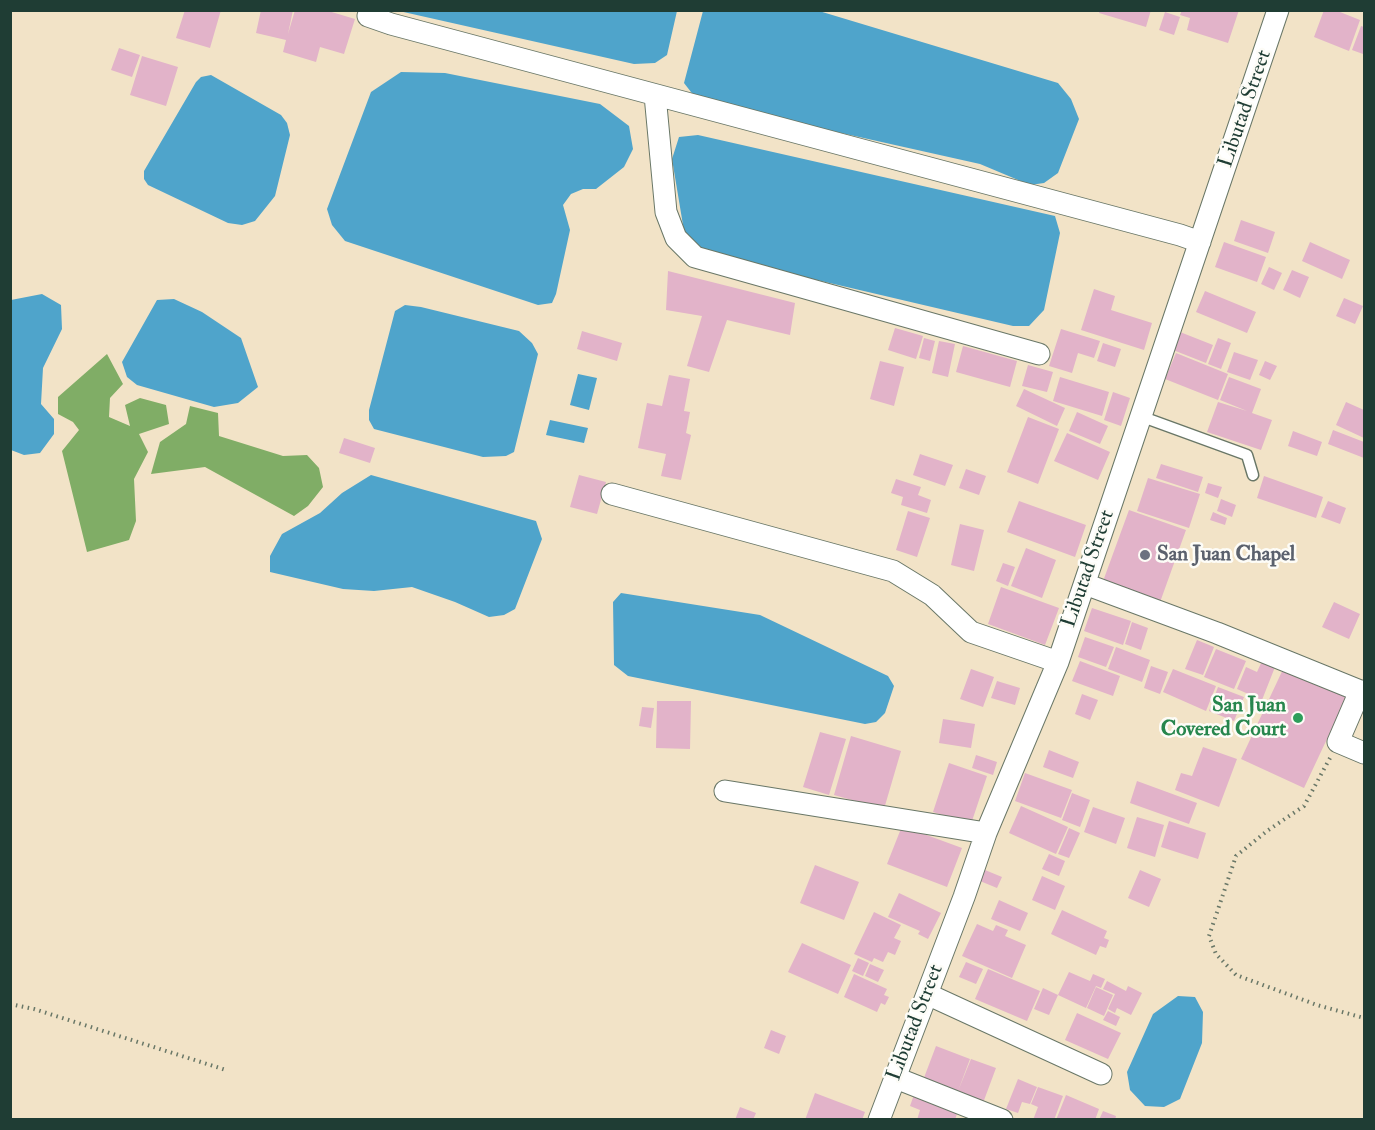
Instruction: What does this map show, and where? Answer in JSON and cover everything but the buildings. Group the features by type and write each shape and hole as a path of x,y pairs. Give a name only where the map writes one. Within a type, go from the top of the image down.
{"street":[{"name":"Libutad Street","path":"879,1119 986,833 1058,662 1278,10"},
{"path":"368,16 1200,242"},
{"path":"655,95 666,212 676,238 695,257 1039,354"},
{"path":"612,494 893,572 932,595 971,632 1058,662"},
{"path":"1085,584 1218,633 1362,691 1338,742 1365,753"},
{"path":"724,791 986,833"},
{"path":"927,994 1101,1074"},
{"path":"896,1078 1002,1119"}],"lane":[{"path":"1140,416 1247,455 1253,475"}],"path":[{"path":"1338,742 1304,806 1236,856 1209,936 1216,954 1236,975 1317,1005 1365,1018"},
{"path":"10,1004 34,1009 226,1070"}],"green space":[{"path":"107,354 123,384 110,398 109,417 130,426 125,405 140,398 166,405 169,424 139,434 148,452 134,479 136,521 129,540 87,552 62,451 79,430 73,422 58,414 58,397"},
{"path":"190,406 218,413 219,436 283,456 307,455 319,468 323,487 308,506 294,516 205,467 151,474 160,442 186,424"}],"water":[{"path":"399,11 677,11 667,55 655,63 634,64"},
{"path":"703,11 819,11 1058,83 1071,99 1079,119 1058,173 1044,183 1030,185 980,164 698,101 684,83"},
{"path":"401,72 445,73 600,104 629,126 633,149 624,167 596,189 583,189 571,194 563,205 570,230 552,303 538,305 345,241 332,225 327,209 371,92"},
{"path":"211,75 281,115 287,123 290,135 275,196 255,221 242,225 228,223 148,185 144,179 144,171 196,82 201,77"},
{"path":"698,135 1055,216 1060,233 1044,310 1029,326 1013,326 706,254 685,237 672,159 679,137"},
{"path":"42,294 61,305 62,329 43,368 41,404 54,419 54,434 40,453 24,455 11,450 11,300"},
{"path":"174,299 202,312 241,338 258,387 238,403 214,407 137,385 127,377 122,362 157,300"},
{"path":"405,305 519,331 532,343 538,354 514,452 506,456 483,457 374,429 369,420 369,410 395,311"},
{"path":"578,374 597,378 589,410 570,405"},
{"path":"550,420 588,428 584,443 546,435"},
{"path":"371,475 536,521 542,539 515,609 504,615 489,617 412,587 374,591 343,589 270,572 270,556 282,534 320,513 342,493"},
{"path":"621,593 760,615 888,676 894,686 885,713 876,722 865,724 628,676 614,665 613,602"},
{"path":"1178,996 1195,997 1203,1012 1202,1043 1180,1099 1164,1107 1145,1106 1130,1090 1127,1072 1153,1014"}],"place":[{"name":"San Juan Chapel","path":"1145,555"},
{"name":"San Juan Covered Court","path":"1298,718"}]}
